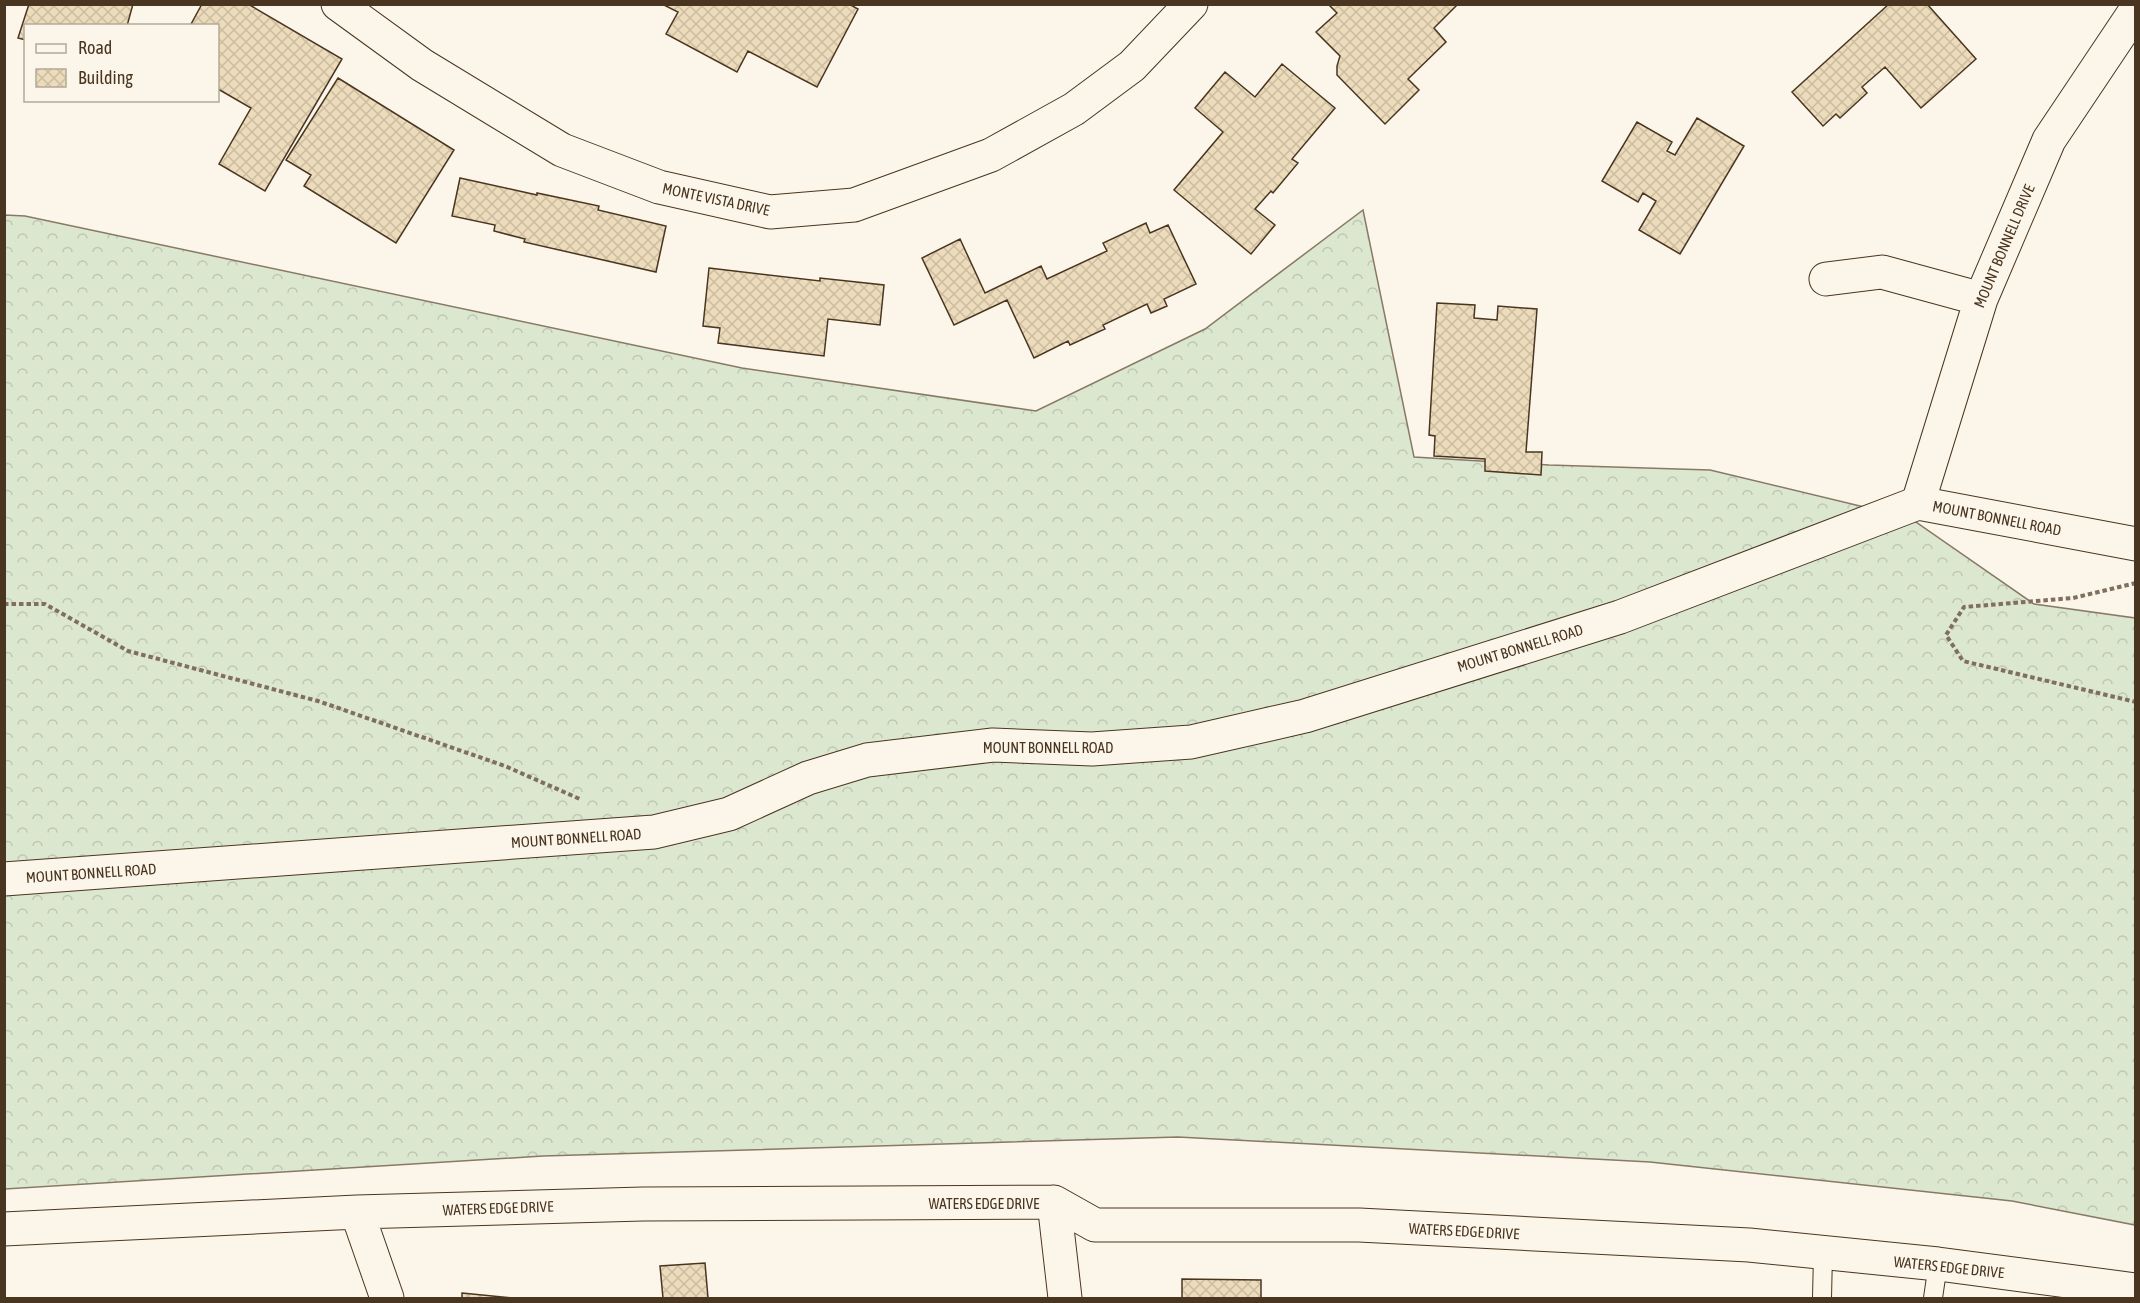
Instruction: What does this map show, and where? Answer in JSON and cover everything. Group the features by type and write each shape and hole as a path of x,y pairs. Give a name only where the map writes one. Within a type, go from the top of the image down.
{"street":[{"name":"MONTE VISTA DRIVE","path":"338,4 422,65 562,150 659,187 770,212 854,205 991,155 1074,109 1132,66 1191,4"},
{"name":"MOUNT BONNELL DRIVE","path":"1918,503 1981,299 2049,140 2136,10"},
{"path":"1826,279 1882,272 1981,299"},
{"name":"MOUNT BONNELL ROAD","path":"4,879 654,832 729,814 808,778 867,760 993,745 1092,749 1191,742 1305,716 1620,617 1918,503 2136,544"},
{"path":"1054,1202 1065,1299"},
{"name":"WATERS EDGE DRIVE","path":"4,1229 357,1212 643,1204 1054,1202 1095,1225 1359,1226 1749,1245 1938,1264 2136,1290"},
{"path":"357,1212 387,1299"}],"lane":[{"path":"1822,1299 1823,1254"},
{"path":"1933,1299 1938,1264"}],"path":[{"path":"2136,583 2073,597 1964,607 1946,635 1963,661 2136,702"},
{"path":"4,604 45,604 128,651 318,701 505,766 591,804"}],"green space":[{"path":"1363,210 1414,457 1549,465 1710,470 1910,518 2034,604 2135,618 2135,1225 2012,1201 1650,1162 1178,1137 543,1156 5,1189 5,215 25,216 742,368 1036,411 1205,329"}],"building":[{"path":"29,4 133,4 128,24 24,24 24,40 18,38"},
{"path":"202,4 248,4 342,59 265,191 219,164 251,108 219,90 219,24 191,24"},
{"path":"662,4 849,4 858,9 817,87 748,51 737,72 666,34 678,12"},
{"path":"1328,4 1458,4 1434,28 1446,42 1408,79 1419,90 1385,124 1337,75 1340,56 1316,32 1337,13"},
{"path":"1889,4 1927,4 1976,59 1921,108 1885,67 1862,87 1867,93 1840,118 1836,114 1823,126 1792,92"},
{"path":"1282,64 1335,108 1292,159 1298,163 1273,193 1271,191 1255,209 1275,225 1251,254 1174,190 1223,132 1195,108 1225,72 1255,97"},
{"path":"338,78 454,150 396,243 304,186 311,175 286,160"},
{"path":"1697,118 1744,146 1680,254 1639,230 1656,201 1643,193 1638,202 1602,181 1637,122 1672,142 1667,151 1675,155"},
{"path":"460,178 599,206 598,210 666,226 656,272 524,242 525,239 494,231 495,225 452,216"},
{"path":"1146,223 1150,233 1168,225 1196,284 1164,299 1167,306 1151,313 1147,304 1103,325 1105,329 1070,345 1068,341 1034,358 1007,300 954,325 922,258 960,239 985,293 1041,266 1047,279 1107,251 1103,243"},
{"path":"709,268 820,281 820,278 884,285 880,325 828,319 824,356 718,343 720,328 703,326"},
{"path":"1437,303 1475,305 1474,318 1497,320 1498,306 1537,309 1526,452 1542,452 1541,475 1485,471 1485,459 1434,456 1435,436 1429,435"},
{"path":"705,1263 708,1298 663,1298 660,1266"},
{"path":"1182,1279 1261,1280 1261,1298 1182,1298"},
{"path":"462,1293 513,1298 462,1298"}]}
